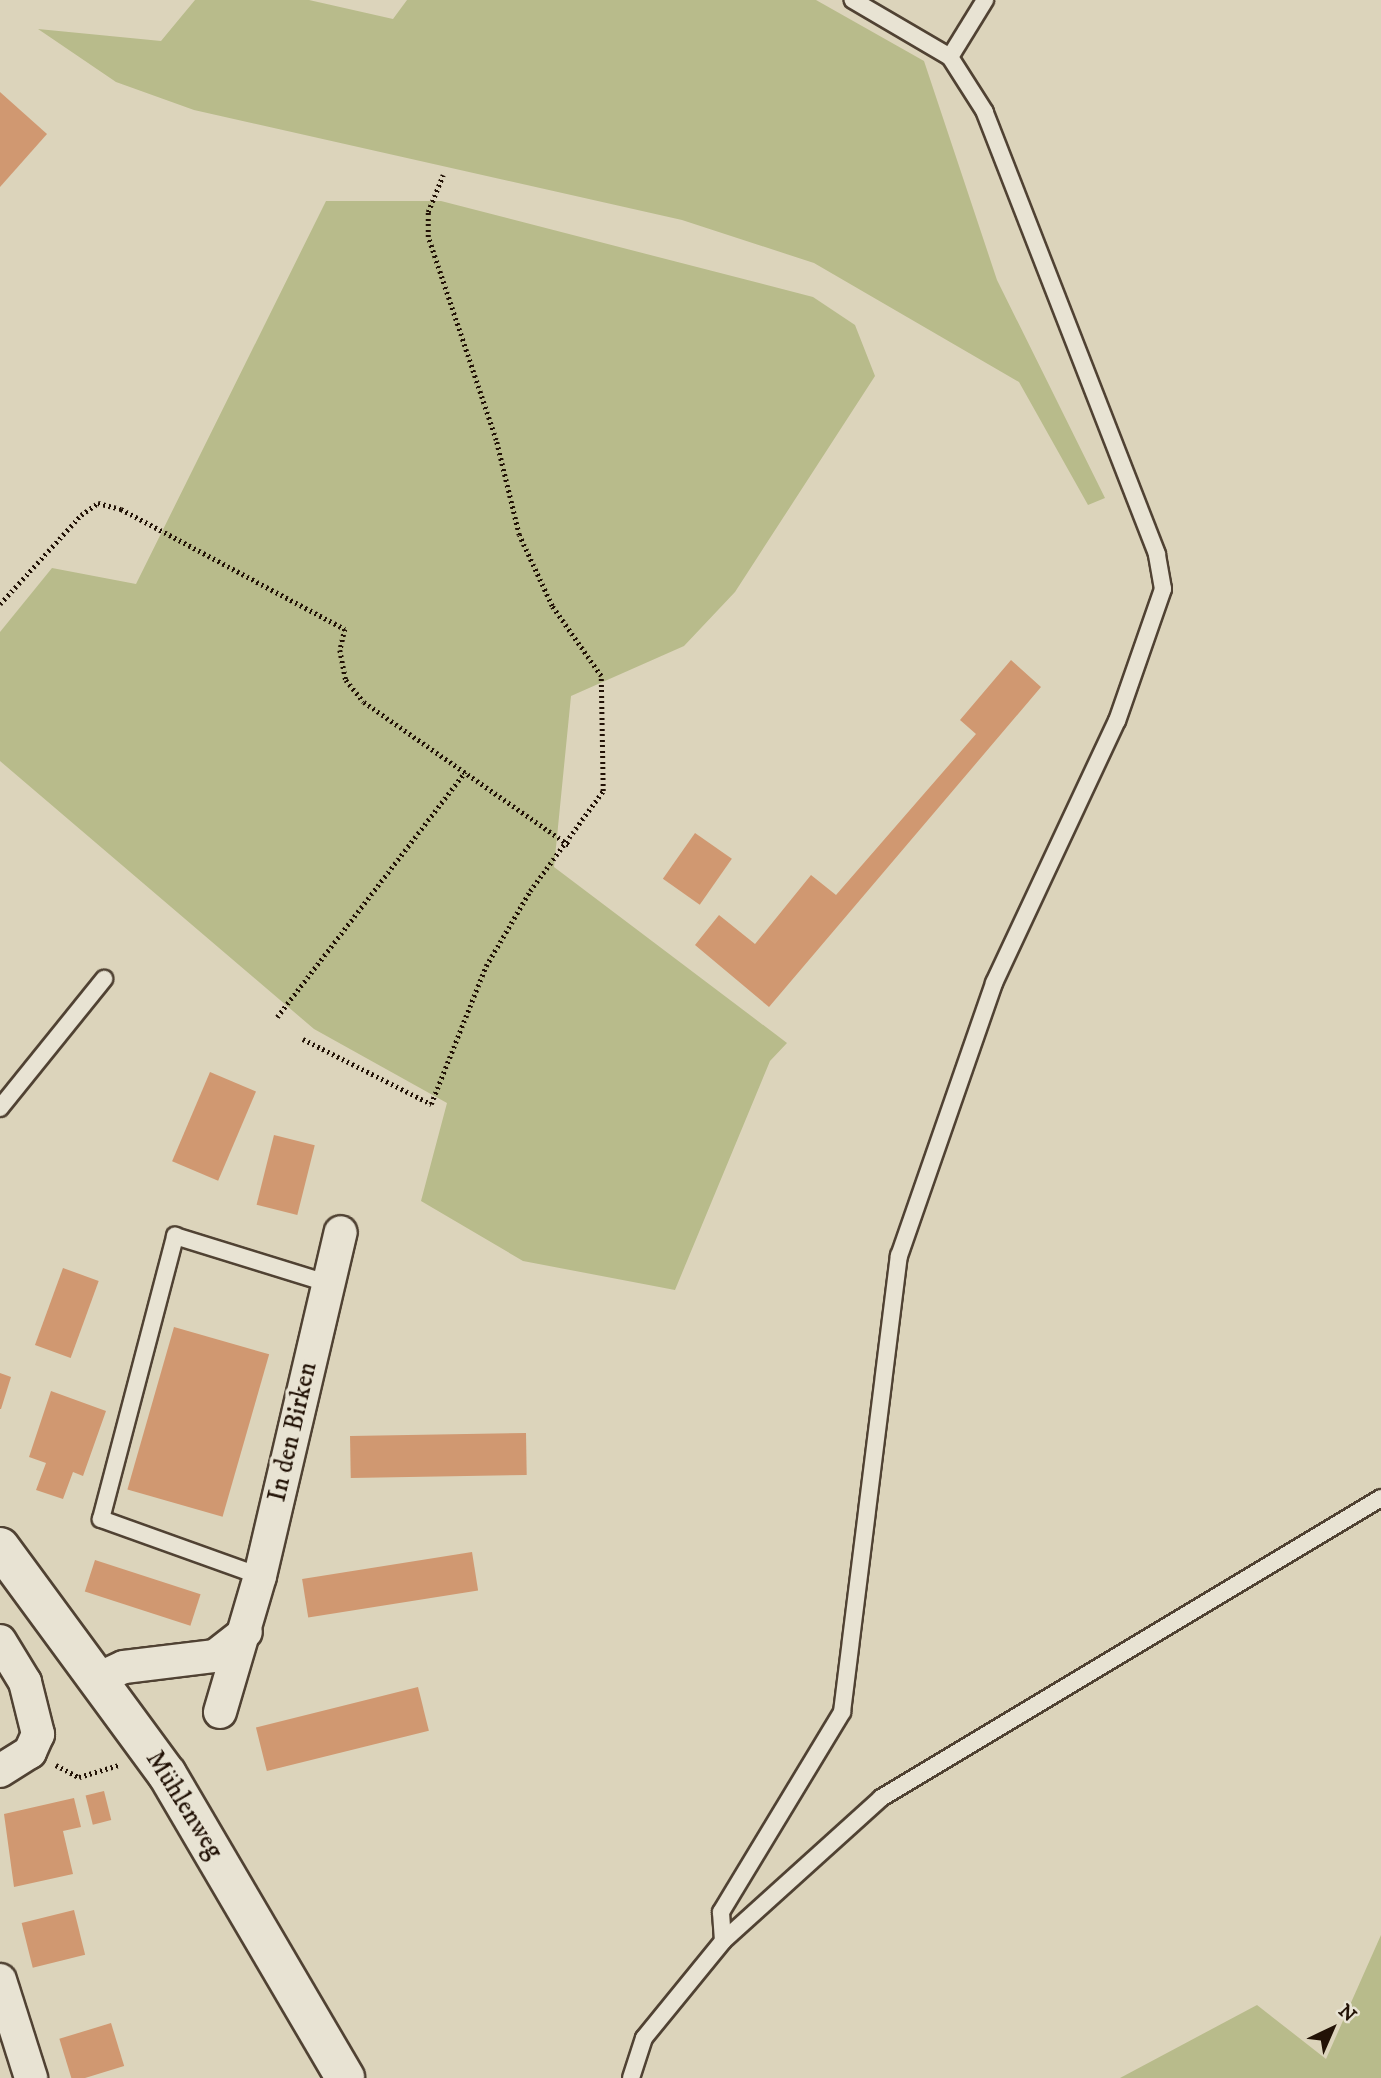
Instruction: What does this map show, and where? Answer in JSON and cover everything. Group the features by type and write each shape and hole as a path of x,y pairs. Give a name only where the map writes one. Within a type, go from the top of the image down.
{"street":[{"name":"In den Birken","path":"220,1712 246,1632 341,1232"},
{"name":"Mühlenweg","path":"0,1547 100,1678 167,1774 345,2078"},
{"path":"100,1678 124,1667 215,1656 246,1632"},
{"path":"0,1641 36,1712 38,1734 30,1752 0,1771"},
{"path":"0,1980 31,2078"}],"lane":[{"path":"723,1941 721,1912 842,1713 899,1256 995,983 1117,721 1163,589 1157,554 985,112 950,57 853,0"},
{"path":"950,57 985,0"},
{"path":"0,1108 104,979"},
{"path":"260,1576 101,1519 174,1236 327,1283"},
{"path":"631,2078 644,2038 723,1941 881,1798 1381,1498"}],"path":[{"path":"303,1039 431,1104 486,966 530,891 569,845 603,791 601,676 552,606 519,535 496,440 440,287 428,237 428,212 443,175"},
{"path":"0,604 81,515 98,503 121,509 345,629 340,650 346,680 364,702 569,845"},
{"path":"277,1017 465,772"},
{"path":"30,1752 79,1777 124,1764"}],"green space":[{"path":"195,0 309,0 393,19 407,0 816,0 924,61 997,280 1105,498 1088,505 1019,382 814,263 682,220 194,110 116,82 38,29 161,41"},
{"path":"326,201 441,201 813,297 855,325 875,376 735,592 684,646 571,696 554,867 787,1043 770,1061 675,1290 523,1261 421,1201 447,1103 314,1029 0,761 0,632 52,568 136,584"},
{"path":"1381,1935 1381,2078 1120,2078 1257,2005 1326,2059"}],"building":[{"path":"0,92 47,134 0,187"},
{"path":"1011,660 1041,687 769,1007 695,945 719,915 755,944 811,875 836,895 976,734 960,720"},
{"path":"695,833 732,859 700,905 663,879"},
{"path":"210,1072 256,1092 218,1181 172,1161"},
{"path":"274,1135 315,1145 297,1215 257,1205"},
{"path":"63,1268 99,1281 71,1358 35,1345"},
{"path":"174,1327 269,1354 223,1517 127,1489"},
{"path":"0,1373 11,1377 1,1409 0,1409"},
{"path":"51,1391 106,1411 83,1476 73,1472 63,1499 36,1490 46,1463 29,1457"},
{"path":"526,1433 527,1475 351,1478 350,1436"},
{"path":"472,1552 478,1591 308,1617 302,1579"},
{"path":"95,1560 201,1594 190,1626 85,1591"},
{"path":"418,1687 429,1731 267,1771 256,1727"},
{"path":"104,1791 111,1820 93,1825 86,1796"},
{"path":"74,1798 81,1827 63,1831 73,1874 14,1887 4,1814"},
{"path":"74,1910 85,1955 33,1968 22,1923"},
{"path":"111,2023 124,2066 85,2078 71,2078 59,2039"}]}
